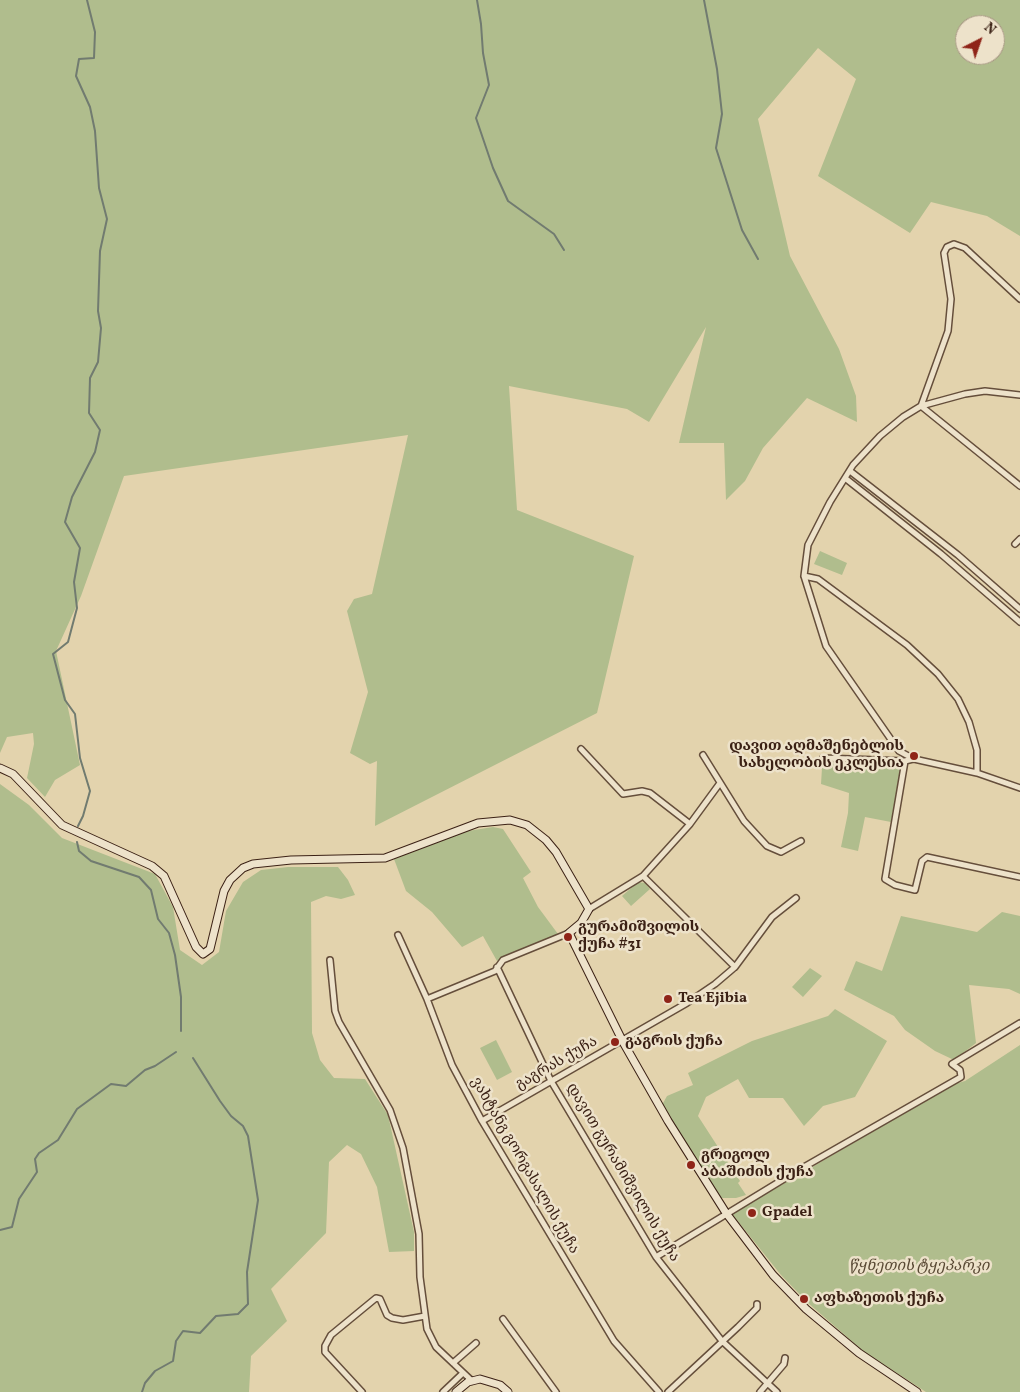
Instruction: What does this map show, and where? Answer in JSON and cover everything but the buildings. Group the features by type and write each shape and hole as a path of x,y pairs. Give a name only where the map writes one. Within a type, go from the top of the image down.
{"street":[{"path":"921,406 948,331 951,299 944,253 947,246 954,244 964,248 1020,299"},
{"path":"1020,395 985,392 921,406 903,417 880,436 845,478 808,545 804,576 826,646 899,751 914,759 977,773 1020,788"},
{"path":"921,406 1020,486"},
{"path":"850,471 915,521 1018,607 1011,613"},
{"path":"845,478 1020,622"},
{"path":"909,529 915,521"},
{"path":"1015,544 1020,538"},
{"path":"804,576 818,578 907,645 938,674 958,700 969,722 977,750 977,773"},
{"path":"581,749 623,794 642,791 650,793 690,824"},
{"path":"703,755 744,821 767,846 781,852 801,841"},
{"path":"823,758 905,761 914,759"},
{"path":"905,761 884,879 895,885 915,890 922,862 927,857 1020,877"},
{"path":"0,768 13,774 62,825 152,866 164,876 196,947 202,954 210,949 224,891 230,880 243,868 253,864 291,860 384,858 466,826 485,822 518,822 527,825 538,833 556,852 589,910"},
{"path":"427,999 495,971 500,962 569,933 581,923 589,910 643,876 690,824 720,783"},
{"path":"643,876 735,967"},
{"name":"გაგრას ქუჩა","path":"482,1121 687,1004 735,967 772,917 796,898"},
{"path":"569,933 622,1042 668,1121 726,1213 773,1275 806,1309 859,1353 917,1392"},
{"name":"ვახტანგ გორგასალის ქუჩა","path":"398,935 427,999 452,1065 482,1121 614,1341 659,1392"},
{"path":"330,960 335,1011 340,1024 390,1110 403,1148 419,1234 420,1277 430,1339 472,1381"},
{"name":"დავით გურამიშვილის ქუჩა","path":"497,967 551,1081 656,1256 722,1341 777,1392"},
{"path":"656,1256 726,1213 961,1077 960,1070 952,1064 1020,1022"},
{"path":"362,1392 325,1352 327,1340 348,1319 376,1298 380,1299 387,1315 392,1318 403,1320 425,1316"},
{"path":"668,1392 757,1308 756,1304"},
{"path":"503,1319 556,1392"},
{"path":"453,1363 476,1344"},
{"path":"760,1392 784,1364 784,1358"},
{"path":"443,1392 463,1372"},
{"path":"456,1392 462,1385 472,1381 491,1381 508,1392"}],"green space":[{"path":"0,0 1020,0 1020,236 987,216 931,202 910,233 818,176 856,79 818,48 758,119 790,256 839,349 856,396 857,422 807,398 763,448 745,481 726,500 724,443 679,443 706,327 649,422 627,409 509,386 517,510 634,556 597,713 375,826 377,761 370,764 350,753 368,692 347,611 354,599 372,594 408,435 124,476 81,596 56,651 80,765 55,780 45,797 27,778 34,744 33,733 7,737 0,753"},
{"path":"820,551 847,563 842,575 814,564"},
{"path":"829,761 901,765 891,822 865,817 858,851 841,847 848,813 849,793 821,784 822,768"},
{"path":"0,784 29,805 62,838 155,874 173,907 180,950 202,965 219,952 226,911 243,882 261,870 288,867 338,867 348,880 355,895 341,899 326,896 311,902 312,1033 320,1060 334,1078 365,1079 388,1115 414,1232 414,1251 389,1252 377,1187 361,1154 347,1145 329,1162 326,1233 271,1289 287,1321 251,1356 249,1392 0,1392"},
{"path":"493,827 503,829 531,872 523,878 538,907 558,934 497,961 483,936 462,947 432,912 406,891 394,859 468,831"},
{"path":"638,882 645,883 650,889 631,906 622,896"},
{"path":"1002,912 1020,916 1020,994 1009,989 969,985 976,1043 954,1060 935,1051 905,1030 894,1016 844,990 856,961 882,971 901,916 977,932"},
{"path":"810,968 822,976 803,997 792,987"},
{"path":"835,1009 887,1041 855,1097 823,1106 804,1126 783,1098 749,1098 738,1079 706,1097 698,1116 740,1181 738,1183 746,1195 736,1198 721,1198 662,1105 667,1096 693,1085 688,1073 752,1041 828,1016"},
{"path":"496,1040 512,1072 497,1080 480,1048"},
{"name":"წყნეთის ტყეპარკი","path":"1020,1045 1020,1392 926,1392 863,1351 807,1302 781,1275 732,1214 954,1084 965,1081"}],"waterway":[{"path":"78,826 90,791 80,758 75,714 65,700 53,654 68,642 77,608 74,582 80,548 65,522 72,497 95,452 100,430 89,413 90,378 98,362 101,328 98,311 100,251 107,219 99,188 95,131 90,107 76,76 79,59 94,58 95,32 87,0"},
{"path":"477,0 489,85 476,118 493,168 508,201 554,234 564,250"},
{"path":"704,0 717,69 722,114 716,148 742,230 758,259"},
{"path":"77,842 79,851 91,861 139,877 151,890 158,919 169,933 175,955 181,997 181,1031"},
{"path":"0,1230 12,1227 19,1199 37,1172 35,1159 39,1153 58,1140 77,1109 111,1084 126,1086 145,1070 155,1066 176,1052"},
{"path":"142,1392 145,1383 155,1371 173,1361 176,1341 183,1331 200,1333 216,1316 238,1314 248,1304 247,1272 258,1200 248,1136 243,1126 231,1116 220,1101 193,1058"}],"place":[{"name":"დავით აღმაშენებლის სახელობის ეკლესია","path":"914,756"},
{"name":"გურამიშვილის ქუჩა #31","path":"568,937"},
{"name":"Tea Ejibia","path":"668,999"},
{"name":"გაგრის ქუჩა","path":"615,1042"},
{"name":"გრიგოლ აბაშიძის ქუჩა","path":"691,1165"},
{"name":"Gpadel","path":"752,1213"},
{"name":"აფხაზეთის ქუჩა","path":"804,1299"}]}
